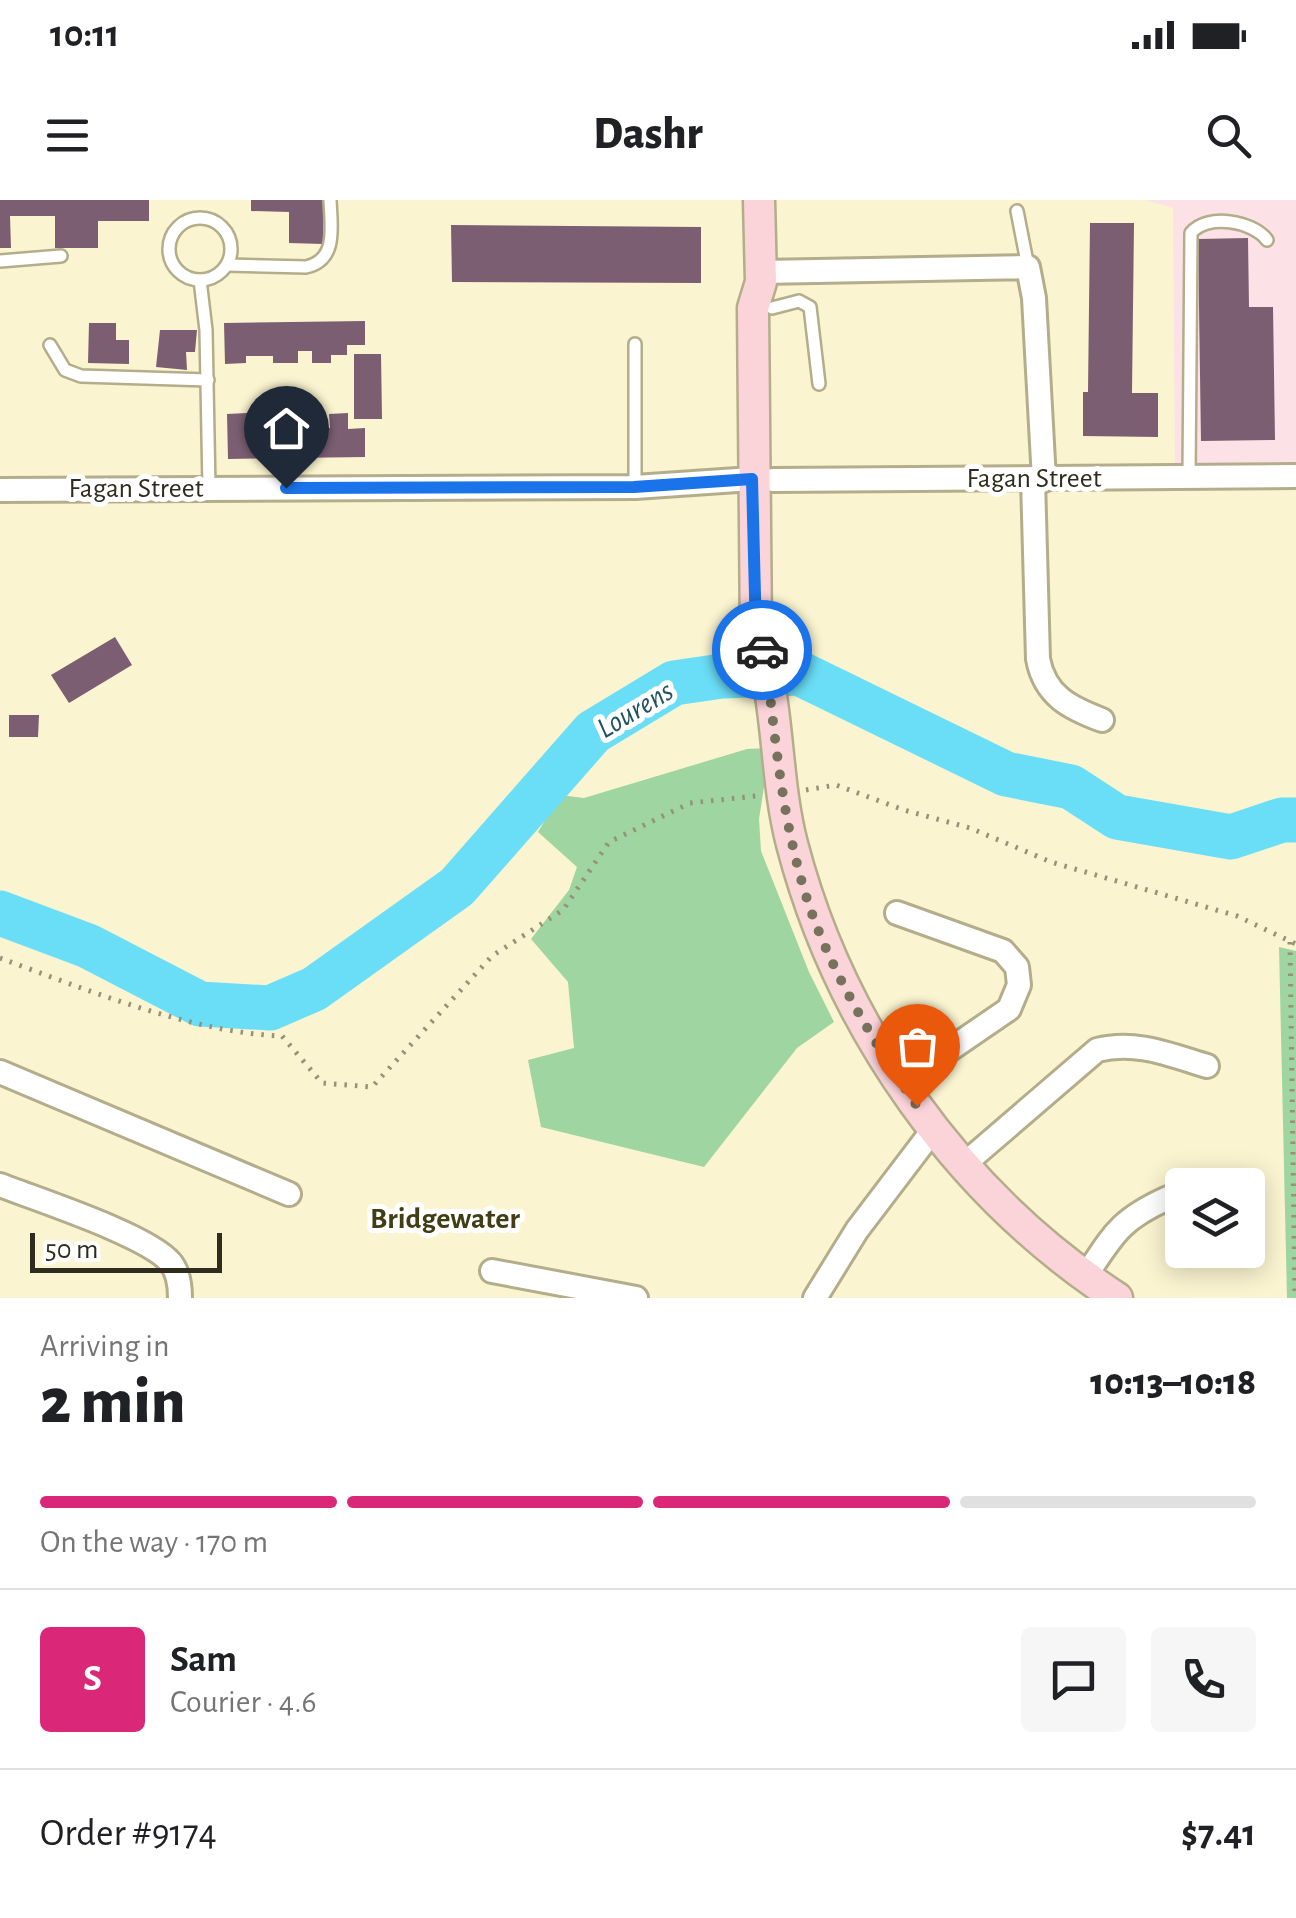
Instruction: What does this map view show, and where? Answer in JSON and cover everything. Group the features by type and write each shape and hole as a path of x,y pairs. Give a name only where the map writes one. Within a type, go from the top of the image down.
{"street":[{"path":"759,200 765,287 752,308 766,644 780,779 811,910 840,980 933,1130 962,1166 1046,1248 1117,1298"},
{"path":"765,287 1030,274 1038,480 1038,659 1041,677 1060,701 1102,720"},
{"name":"Fagan Street","path":"0,490 634,487 762,479 1296,476"},
{"path":"897,913 1003,951 1016,967 1020,985 1009,1009 902,1083"},
{"path":"962,1166 1097,1050 1143,1046 1207,1066"},
{"path":"0,1072 289,1194"},
{"path":"815,1298 857,1230 933,1130"},
{"path":"0,1185 140,1241 162,1254 174,1266 180,1298"},
{"path":"1086,1278 1119,1226 1165,1199"},
{"path":"492,1271 636,1298"}],"lane":[{"path":"227,265 317,264 325,257 331,240 330,200"},
{"path":"1017,211 1030,274"},
{"path":"200,218 220,225 231,244 227,265 220,273 200,280 180,273 169,244 180,225 200,218"},
{"path":"1189,478 1191,233 1204,223 1244,225 1258,230 1267,240"},
{"path":"0,261 61,256"},
{"path":"200,280 206,330 209,489"},
{"path":"765,287 810,307 819,384"},
{"path":"634,487 635,344"},
{"path":"50,346 65,370 82,376 208,380"}],"path":[{"path":"0,958 104,997 248,1035 282,1036 322,1083 372,1087 492,956 563,910 609,842 690,803 780,779 836,785 904,810 970,828 1051,862 1237,916 1293,943 1296,1298"}],"shaded area":[{"path":"1145,200 1296,200 1296,476 1175,477 1173,208"}],"green space":[{"path":"770,748 759,819 761,851 809,972 834,1022 797,1048 704,1167 541,1127 528,1060 574,1048 568,982 531,939 569,890 577,867 538,832 560,795 584,798 747,749"},
{"path":"1279,947 1296,951 1296,1298 1287,1298"}],"building":[{"path":"0,200 149,200 149,221 98,221 98,248 55,248 55,216 10,216 11,248 0,248"},
{"path":"251,200 324,200 323,244 289,243 289,212 251,211"},
{"path":"1090,223 1134,223 1132,393 1158,393 1158,437 1083,436 1083,392 1088,392"},
{"path":"451,225 701,227 701,283 452,282"},
{"path":"1248,238 1249,307 1273,307 1275,440 1201,441 1198,239"},
{"path":"365,321 365,345 347,345 347,355 331,355 331,363 312,363 312,351 298,351 298,363 273,363 273,356 246,356 246,363 225,364 224,323"},
{"path":"89,323 116,323 116,340 129,340 129,364 88,363"},
{"path":"160,330 197,330 195,352 186,352 187,370 156,367"},
{"path":"354,354 381,354 382,419 354,419"},
{"path":"247,413 248,432 261,432 260,413 280,413 281,429 299,429 298,413 315,413 315,429 330,428 329,414 348,413 348,429 365,428 365,457 228,459 227,414"},
{"path":"115,637 132,665 69,703 51,675"},
{"path":"9,715 39,715 38,737 9,737"}],"waterway":[{"name":"Lourens","path":"0,913 88,946 200,1004 270,1008 314,989 457,887 593,732 674,683 722,676 799,673 1006,774 1071,787 1117,817 1231,837 1282,820 1296,820"}],"way so far":[{"path":"762,650 791,842 811,910 840,980 917,1106"}],"district":[{"name":"Bridgewater","path":"445,1219"}],"route":[{"path":"286,488 634,487 752,479 756,634 762,650"}]}
